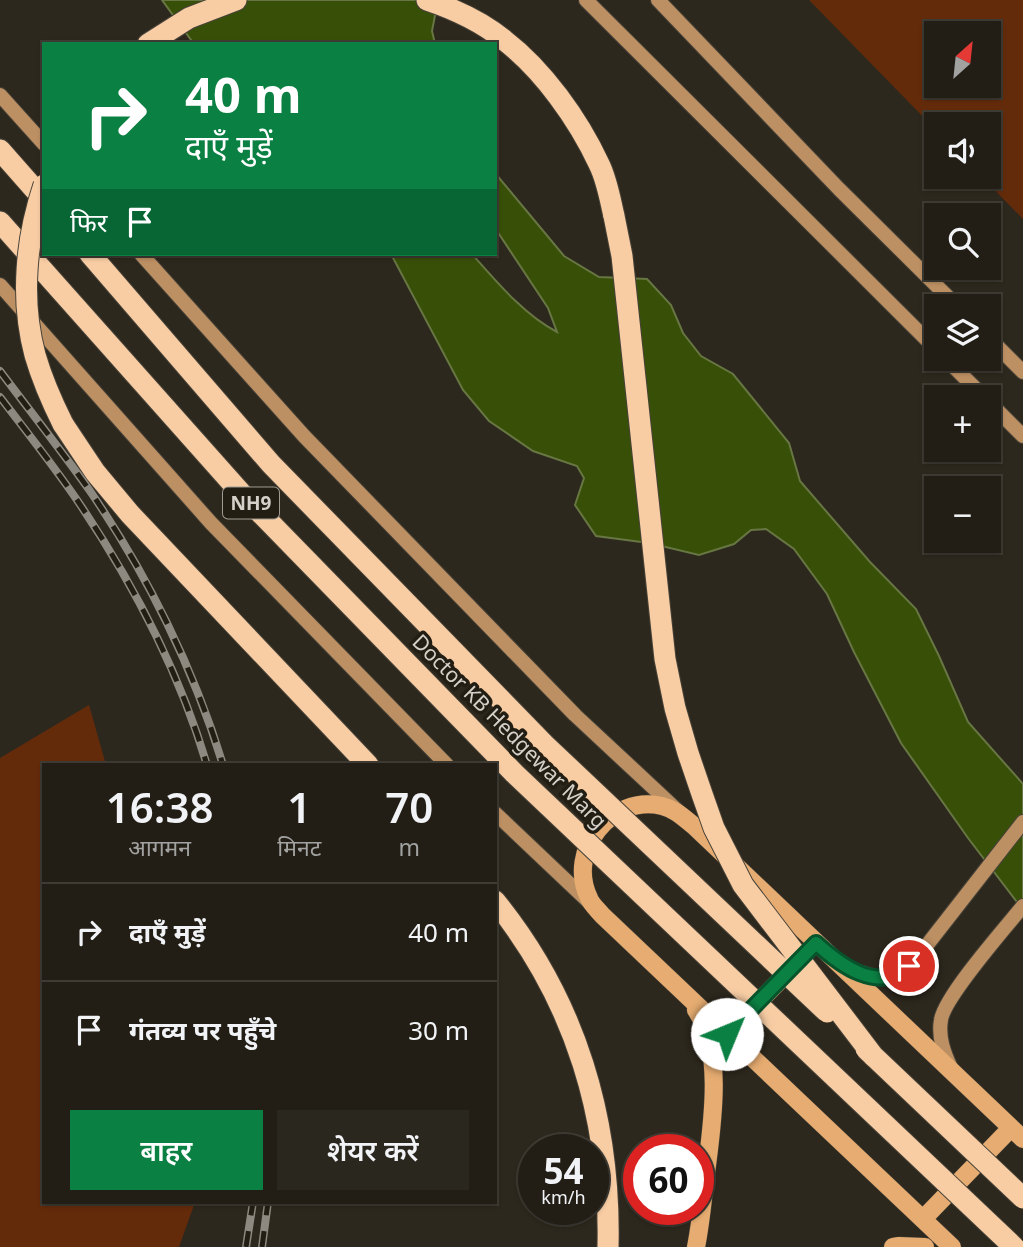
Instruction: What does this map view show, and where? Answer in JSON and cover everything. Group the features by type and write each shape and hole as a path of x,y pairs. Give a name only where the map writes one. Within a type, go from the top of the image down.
{"highway":[{"path":"151,42 189,18 236,0"},
{"path":"427,0 454,9 504,39 540,74 575,119 601,167 622,256 665,659 688,753 714,828 743,885 874,1057"},
{"path":"0,150 42,198"},
{"path":"42,191 27,260 29,323 35,354 51,401 63,425 95,472 130,514 366,763"},
{"name":"Doctor KB Hedgewar Marg","path":"0,222 241,493 514,773 1014,1247"},
{"name":"Doctor KB Hedgewar Marg","path":"92,256 271,464 544,744 1023,1198"},
{"path":"497,903 548,979 577,1043 590,1081 608,1190 608,1241"}],"main road":[{"path":"923,1219 1017,1133 694,826 672,810 660,806 629,808 619,811 602,823 590,840 583,859 583,882 589,900 952,1247"},
{"path":"727,1034 816,943"},
{"path":"679,988 699,1013 708,1038 713,1067 714,1107 696,1247"},
{"path":"893,1247 925,1247"}],"street":[{"path":"586,0 924,337"},
{"path":"658,0 839,189 945,294"},
{"path":"0,95 42,142"},
{"path":"143,256 313,446 575,715 694,826"},
{"path":"0,285 211,523 445,763"},
{"path":"1001,350 1023,372"},
{"path":"958,371 972,385"},
{"path":"1001,414 1023,436"},
{"path":"497,815 602,915"},
{"path":"835,960 852,970 879,978 900,974 927,945 1023,822"},
{"path":"954,1073 943,1051 941,1018 966,978 1023,906"}],"shaded area":[{"path":"162,0 438,0 432,31 435,42 193,42"},
{"path":"809,0 1023,0 1023,219 994,189 1001,189 1001,112 924,112 924,118"},
{"path":"497,175 564,256 599,277 647,279 671,305 683,333 701,356 733,374 789,443 800,481 870,562 916,609 968,722 1023,784 1023,910 901,743 827,594 794,549 766,529 751,530 734,544 699,555 649,543 596,536 575,505 584,478 577,466 533,451 489,421 463,390 392,256 474,256 522,307 557,332 548,308 497,231"},
{"path":"89,705 105,763 42,763 42,1204 194,1204 179,1247 0,1247 0,758"}],"railway":[{"path":"0,371 90,491 131,555 183,658 222,763"},
{"path":"0,397 77,500 117,562 168,661 206,763"},
{"path":"246,1247 253,1204"},
{"path":"262,1247 268,1204"}],"route":[{"path":"727,1034 816,943 835,960 866,975 889,977 900,974 909,966"}]}
